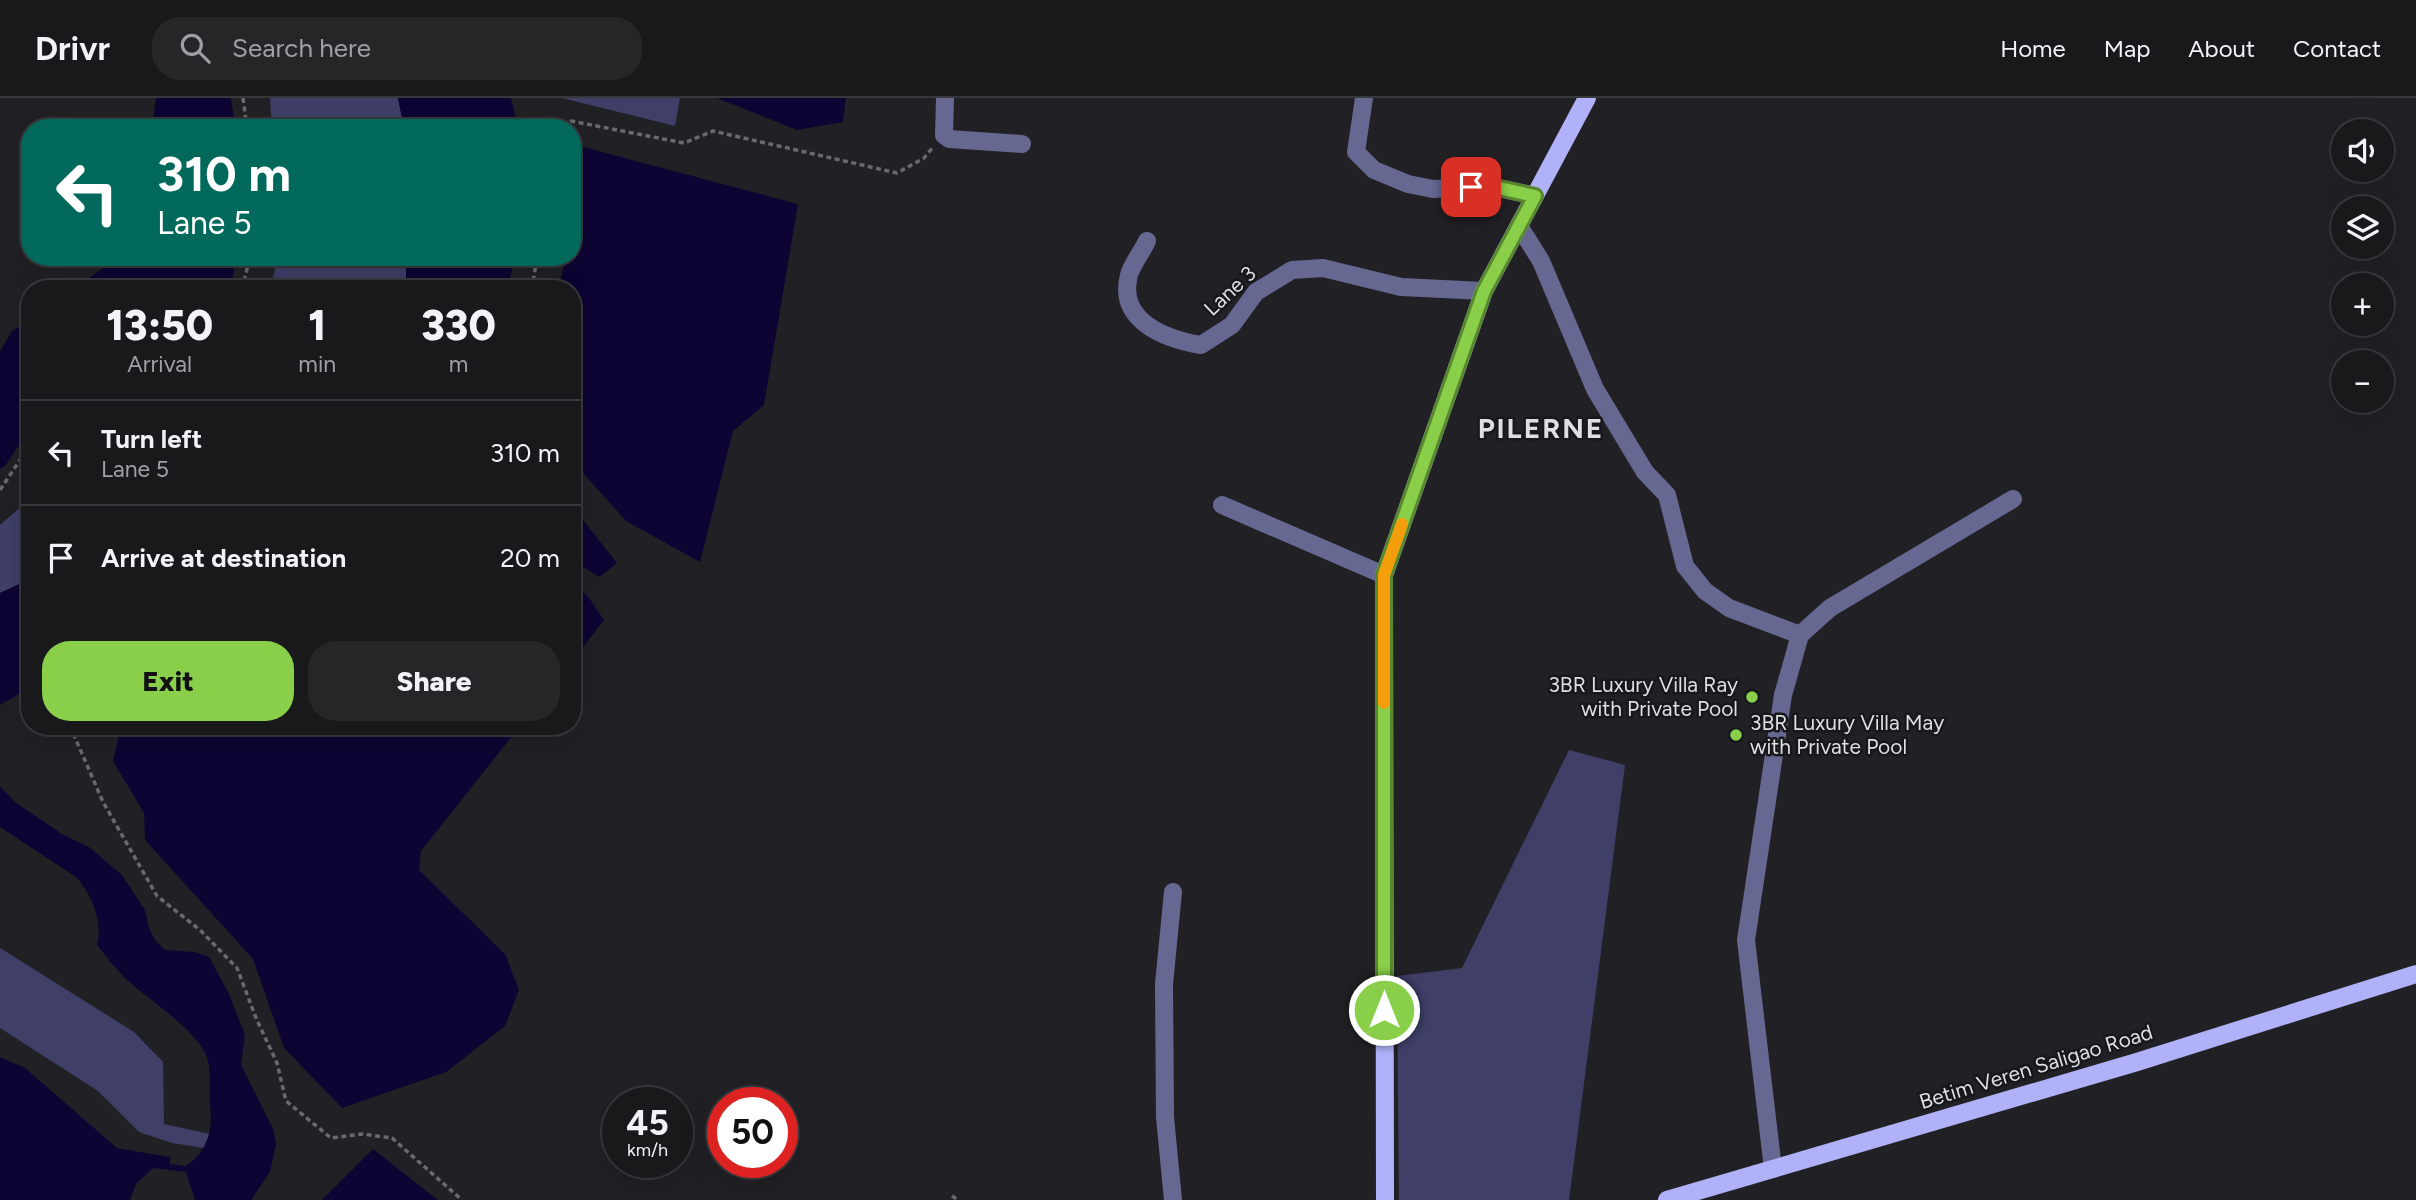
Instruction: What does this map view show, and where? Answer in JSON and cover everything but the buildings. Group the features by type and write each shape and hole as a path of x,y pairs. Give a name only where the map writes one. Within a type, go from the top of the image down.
{"main road":[{"path":"1385,1200 1384,575 1484,291 1587,98"},
{"name":"Betim Veren Saligao Road","path":"1667,1200 2137,1062 2416,974"}],"street":[{"path":"945,98 944,135 949,139 1022,144"},
{"path":"1364,98 1356,152 1374,170 1408,184 1433,189 1490,186 1535,196"},
{"path":"1519,226 1541,261 1595,389 1645,472 1667,495 1685,566 1705,591 1729,608 1800,635"},
{"name":"Lane 3","path":"1147,242 1129,276 1129,306 1137,317 1156,331 1183,342 1201,345 1233,326 1256,292 1292,270 1323,268 1401,287 1484,291"},
{"path":"1773,1169 1746,940 1783,695 1800,635 1830,608 2013,499"},
{"path":"1222,505 1384,575"},
{"path":"1173,892 1164,984 1165,1118 1173,1200"}],"path":[{"path":"243,98 246,119"},
{"path":"581,123 684,143 713,131 897,173 924,158 944,135"},
{"path":"0,490 21,458"},
{"path":"74,735 103,802 158,896 200,930 237,968 277,1063 286,1101 331,1138 362,1134 392,1138 462,1200"},
{"path":"952,1196 958,1200"}],"shaded area":[{"path":"156,98 231,98 234,119 153,119"},
{"path":"270,98 398,98 402,119 271,119"},
{"path":"398,98 511,98 516,119 402,119"},
{"path":"562,98 680,98 675,126"},
{"path":"717,98 846,98 843,122 797,130"},
{"path":"581,146 798,204 764,405 733,431 700,562 626,521 583,473 581,280 560,280 564,266 581,266"},
{"path":"234,266 233,280 86,280 103,268"},
{"path":"276,266 406,266 406,280 272,280"},
{"path":"406,266 512,266 510,280 406,280"},
{"path":"21,325 21,442 0,469 0,351 12,331"},
{"path":"21,507 21,583 0,593 0,525"},
{"path":"581,517 617,563 599,577 581,566"},
{"path":"21,583 21,693 0,705 0,593"},
{"path":"581,591 587,595 604,620 581,649"},
{"path":"119,735 513,735 421,851 419,870 505,954 519,990 505,1026 446,1072 342,1108 284,1048 253,959 145,840 144,813 113,761"},
{"path":"1569,750 1625,765 1569,1200 1399,1200 1397,976 1462,968"},
{"path":"0,786 16,803 62,834 89,847 122,875 145,910 155,940 165,950 195,952 209,957 229,994 245,1035 241,1065 273,1129 276,1144 270,1172 251,1200 195,1200 186,1172 153,1168 136,1184 130,1200 0,1200 0,1057 25,1068 117,1148 170,1157 170,1164 186,1166 204,1147 210,1132 211,1114 209,1066 204,1051 185,1028 125,978 97,945 99,927 95,909 76,877 0,827"},
{"path":"0,948 134,1032 163,1062 164,1124 210,1134 204,1148 172,1143 139,1132 98,1091 0,1028"},
{"path":"373,1149 438,1200 322,1200"}],"slow traffic":[{"path":"1384,703 1384,575 1402,524"}],"place":[{"name":"3BR Luxury Villa Ray with Private Pool","path":"1752,697"},
{"name":"3BR Luxury Villa May with Private Pool","path":"1736,735"}],"district":[{"name":"PILERNE","path":"1541,428"}],"route":[{"path":"1384,1010 1384,575 1484,291 1535,196 1490,186 1471,187"}]}
